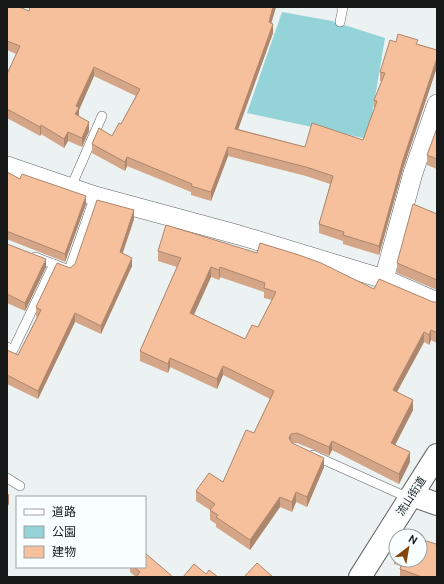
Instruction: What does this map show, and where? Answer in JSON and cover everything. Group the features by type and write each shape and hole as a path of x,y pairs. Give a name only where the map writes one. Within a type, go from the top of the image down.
{"street":[{"path":"384,279 413,173 437,104"},
{"path":"7,166 95,196 239,235 384,279 437,302"},
{"name":"流山街道","path":"360,577 437,455"},
{"path":"411,496 437,504"}],"lane":[{"path":"340,22 343,7"},
{"path":"71,187 102,116"},
{"path":"27,254 69,270 95,196"},
{"path":"7,347 13,350 54,264"},
{"path":"303,451 411,496"},
{"path":"7,478 20,486"}],"green space":[{"path":"282,12 332,21 385,38 368,139 247,113"}],"building":[{"path":"7,7 19,7 29,11 30,7 273,7 269,22 273,24 235,129 305,147 312,123 363,140 377,101 374,100 385,73 380,72 390,40 396,42 398,34 418,40 416,44 437,50 437,58 403,160 379,246 343,235 344,232 319,224 333,176 306,167 228,147 211,192 191,186 192,184 127,157 125,162 92,144 99,128 112,136 119,123 121,124 140,89 94,67 76,106 79,108 75,114 89,122 82,138 68,132 64,139 41,125 40,127 7,109 7,74 20,46 7,41"},
{"path":"437,128 437,159 427,155"},
{"path":"7,172 20,179 22,174 86,196 65,254 7,232"},
{"path":"97,200 134,210 120,252 132,258 101,326 75,313 38,391 7,375 7,350 18,355 41,310 36,307 57,263 70,268 75,264"},
{"path":"413,204 437,214 437,280 397,263"},
{"path":"166,225 257,253 260,243 321,263 374,289 379,279 433,302 437,302 437,333 431,330 429,335 424,332 393,390 413,400 391,443 410,452 399,474 332,441 329,447 297,433 291,434 289,438 292,443 324,458 307,497 296,492 292,502 280,497 250,540 216,517 218,515 210,510 215,504 196,491 209,473 223,482 246,430 254,433 274,391 223,366 217,379 170,358 168,364 140,351 181,258 158,251","holes":["211,267 219,270 220,267 265,283 264,288 276,292 258,327 252,325 245,339 190,313"]},
{"path":"7,244 46,259 25,303 7,294"},
{"path":"428,542 437,543 437,577 422,577 400,569 428,568"},
{"path":"146,554 173,577 138,577 137,576 140,572 135,568 146,568"},
{"path":"257,563 273,577 244,577"},
{"path":"194,564 206,574 209,570 218,577 183,577"}]}
